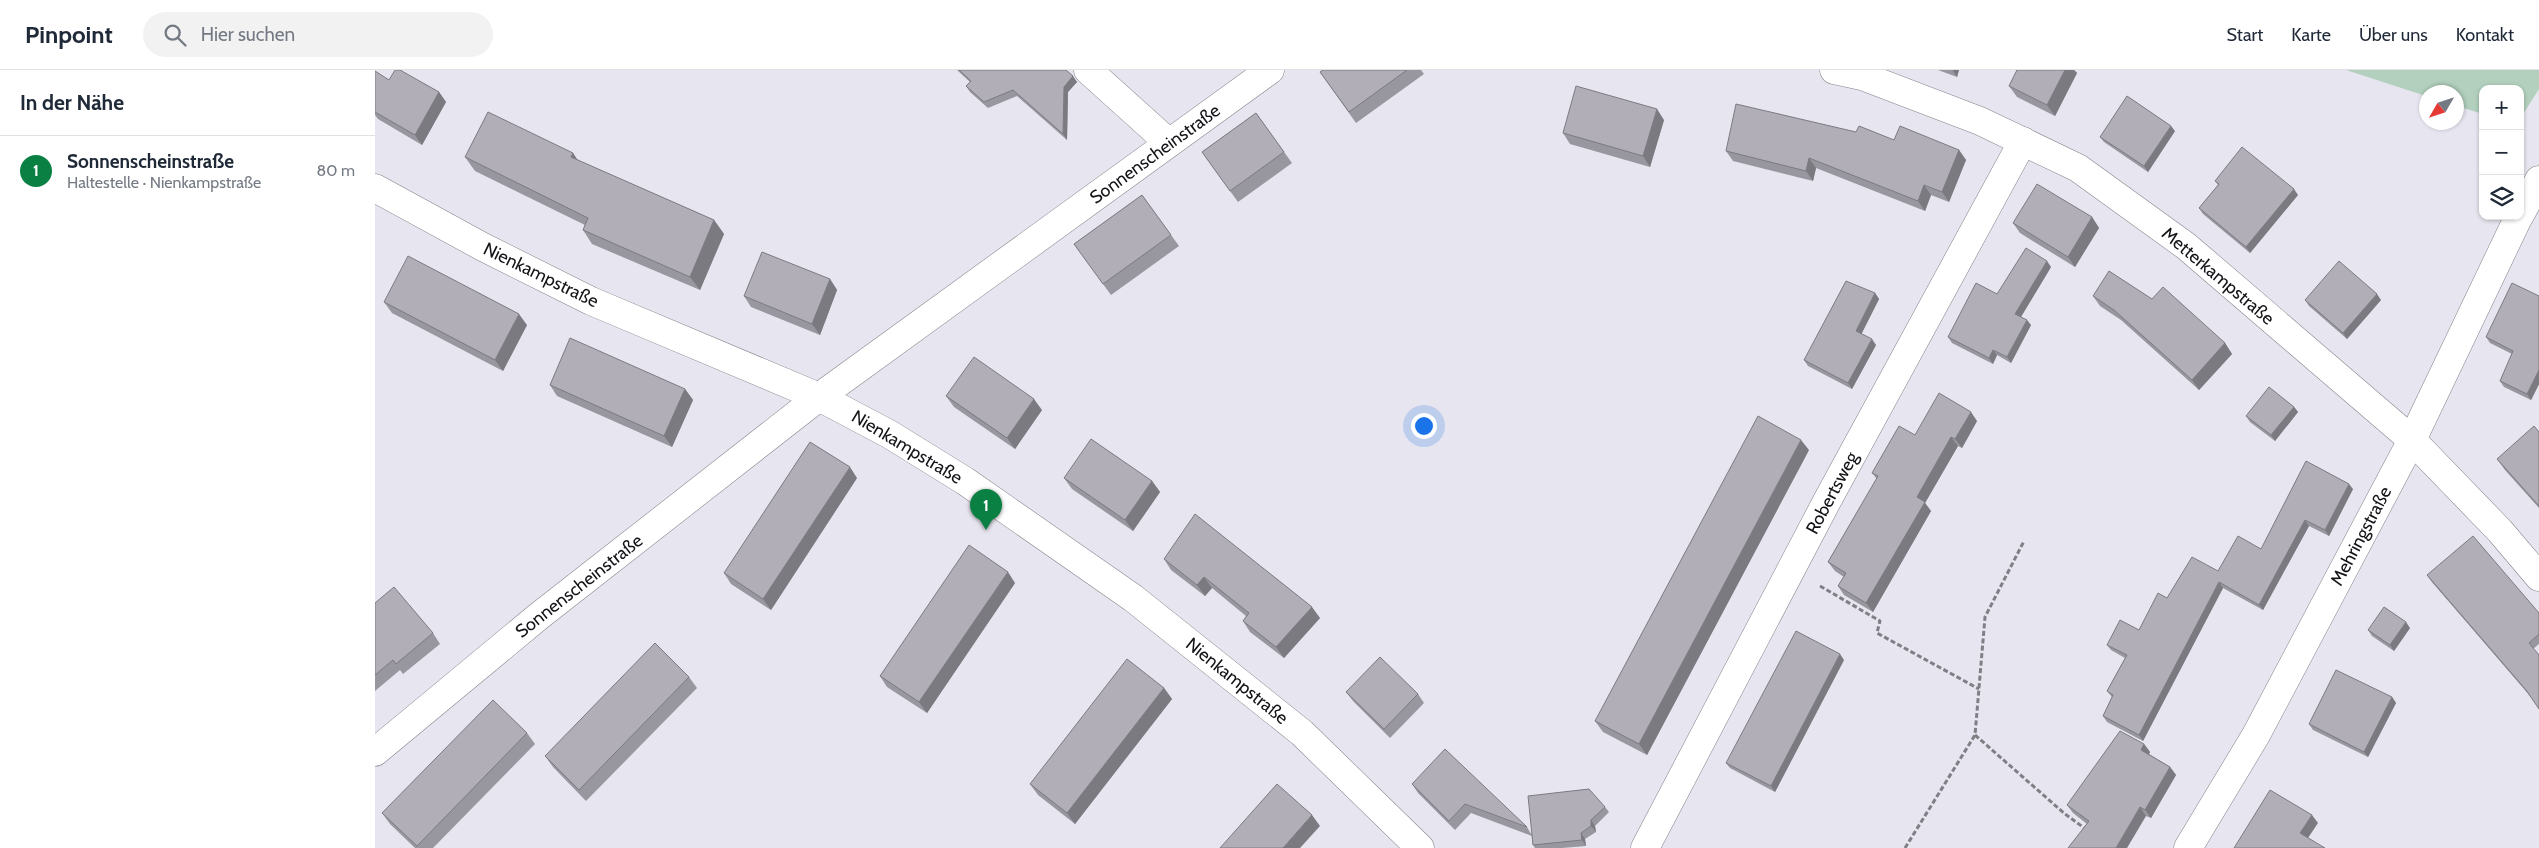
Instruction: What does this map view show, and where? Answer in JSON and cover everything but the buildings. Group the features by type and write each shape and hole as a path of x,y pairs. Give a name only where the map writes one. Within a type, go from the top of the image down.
{"street":[{"path":"1088,70 1169,142"},
{"name":"Sonnenscheinstraße","path":"375,752 539,616 819,397 1270,70"},
{"name":"Metterkampstraße","path":"1834,70 1862,76 1980,121 2078,168 2186,246 2412,440 2501,532 2539,577"},
{"name":"Robertsweg","path":"1645,848 1791,570 2023,141"},
{"name":"Mehringstraße","path":"2524,208 2539,180"},
{"name":"Nienkampstraße","path":"375,188 483,247 591,301 819,397 889,434 965,481 1133,598 1302,732 1420,848"},
{"name":"Mehringstraße","path":"2188,848 2256,735 2412,440 2518,220"}],"path":[{"path":"1905,848 1975,735 1985,617 2024,541"},
{"path":"1791,570 1880,621 1877,632 1979,689"},
{"path":"1975,735 2065,814 2089,831"}],"green space":[{"path":"2346,70 2539,70 2539,89 2524,113 2524,85 2479,85 2479,113 2464,108 2464,85 2419,85 2419,94"}],"place":[{"name":"Sonnenscheinstraße","path":"986,530"}]}
